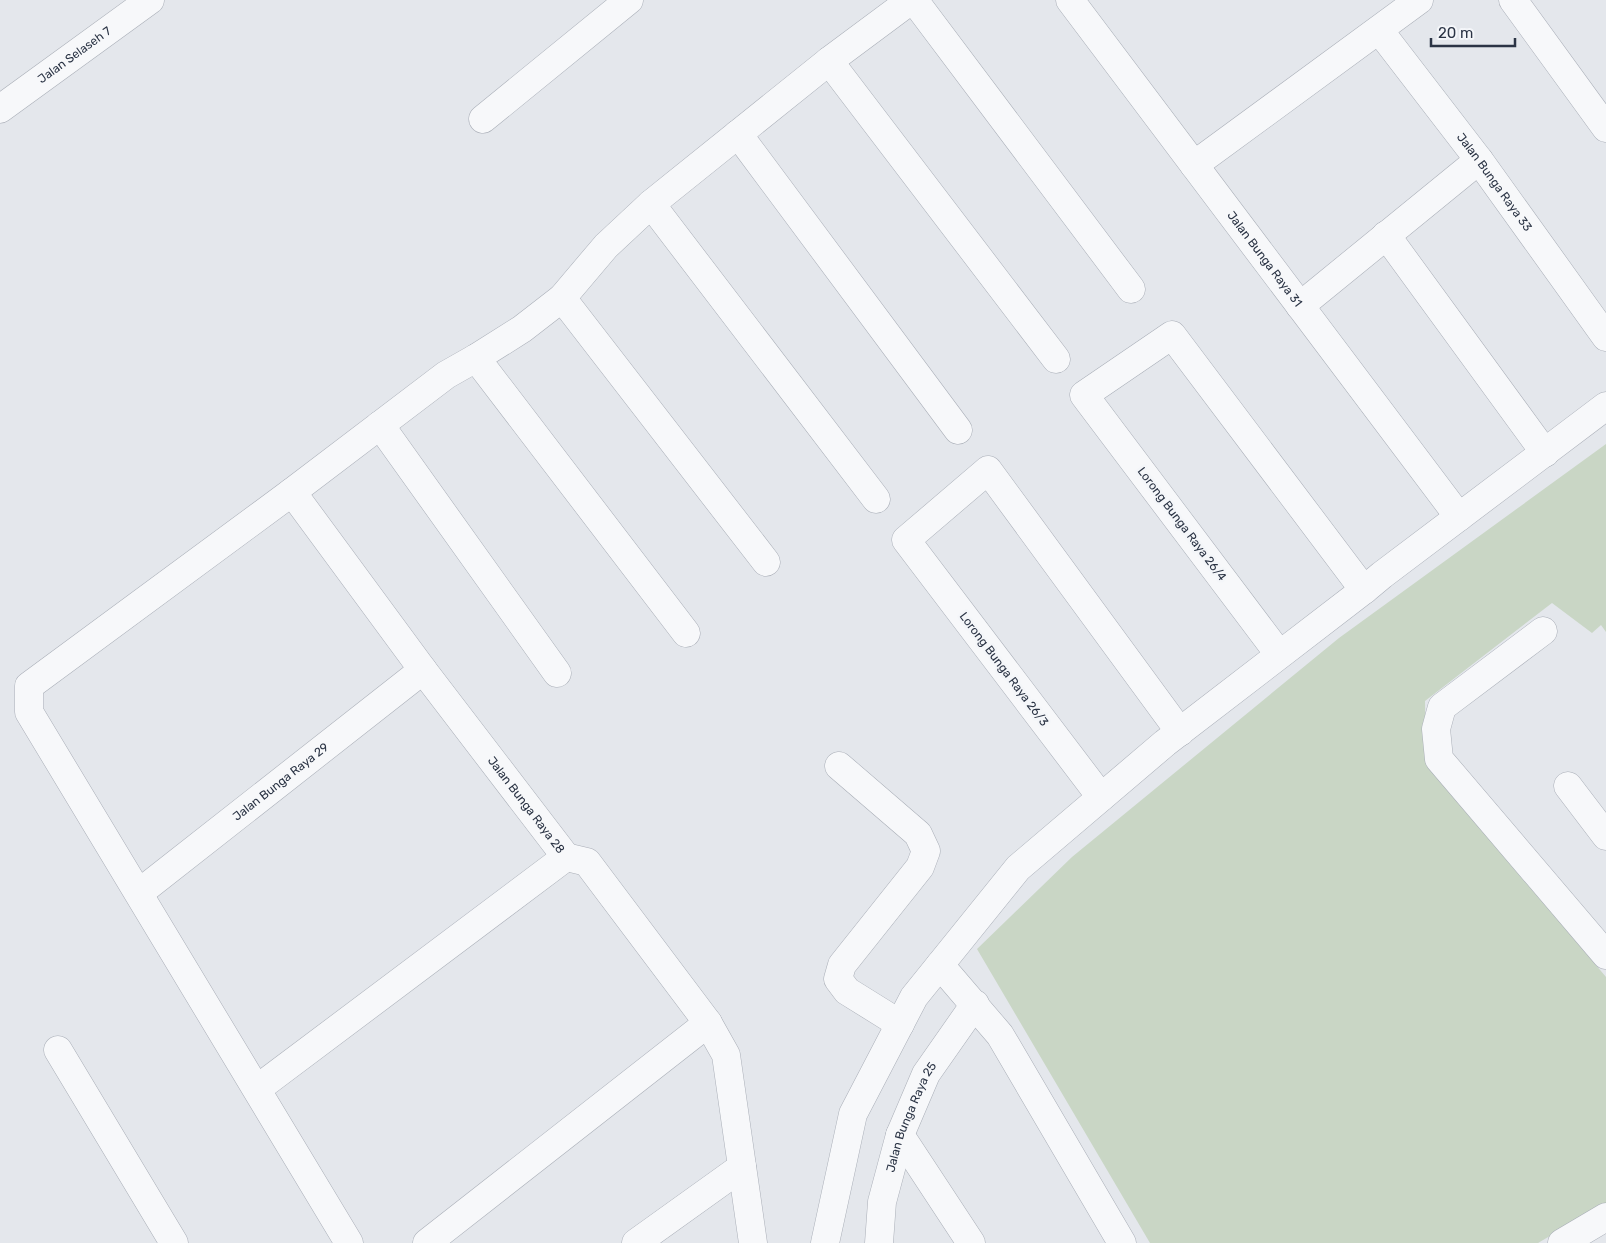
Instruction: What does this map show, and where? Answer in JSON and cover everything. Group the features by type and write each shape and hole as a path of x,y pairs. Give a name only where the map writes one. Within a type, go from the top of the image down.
{"street":[{"name":"Jalan Selaseh 7","path":"0,109 150,0"},
{"path":"483,119 629,0"},
{"path":"349,1243 29,712 29,686 292,492 446,375 522,329 562,298 606,246 652,204 829,61 913,0 1132,289"},
{"name":"Jalan Bunga Raya 31","path":"1070,0 1459,517"},
{"path":"1194,165 1419,0"},
{"path":"1513,0 1606,128"},
{"name":"Jalan Bunga Raya 33","path":"1379,30 1479,160 1606,336"},
{"path":"829,61 1056,358"},
{"path":"738,134 958,430"},
{"path":"1300,306 1479,160"},
{"path":"652,204 876,499"},
{"path":"1386,235 1545,452"},
{"path":"562,298 766,562"},
{"name":"Lorong Bunga Raya 26/4","path":"1279,654 1084,395 1172,335 1364,590"},
{"path":"476,358 686,633"},
{"path":"825,1243 852,1114 914,997 1018,868 1180,732 1279,654 1364,590 1382,574 1606,406"},
{"path":"380,425 557,673"},
{"name":"Lorong Bunga Raya 26/3","path":"1101,797 906,540 988,470 1180,732"},
{"name":"Jalan Bunga Raya 28","path":"257,1089 566,857 423,670 292,492"},
{"path":"1544,631 1442,707 1436,729 1439,759 1606,955"},
{"name":"Jalan Bunga Raya 29","path":"139,893 423,670"},
{"path":"839,766 918,834 926,851 920,867 842,965 838,979 847,991 900,1024"},
{"path":"1568,786 1606,836"},
{"path":"566,857 586,862 708,1023 726,1055 753,1243"},
{"path":"940,965 1000,1035 1122,1243"},
{"name":"Jalan Bunga Raya 25","path":"879,1243 882,1202 900,1135 926,1074 974,1004"},
{"path":"427,1243 708,1023"},
{"path":"58,1050 174,1243"},
{"path":"900,1135 971,1243"},
{"path":"636,1243 742,1167"},
{"path":"1562,1243 1606,1217"}],"green space":[{"path":"1606,444 1606,632 1601,625 1592,633 1552,603 1425,701 1426,763 1606,977 1606,1203 1538,1243 1150,1243 977,949 1072,857 1339,638"}]}
